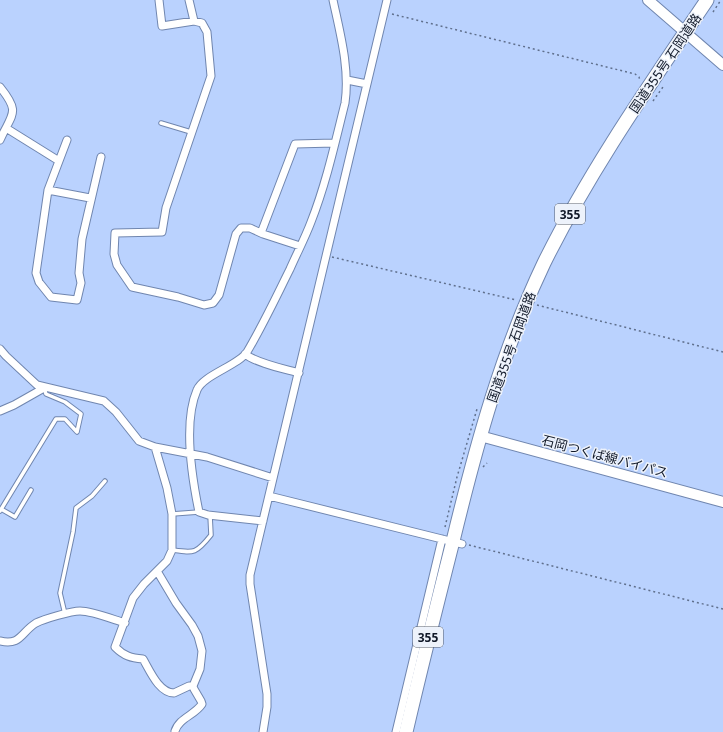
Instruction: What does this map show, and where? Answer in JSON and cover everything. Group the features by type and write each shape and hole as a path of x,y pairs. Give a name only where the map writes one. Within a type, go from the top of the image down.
{"highway":[{"name":"国道355号 石岡道路","path":"406,732 452,542 480,436 501,371 526,304 544,263 584,187 630,113 707,0"}],"main road":[{"path":"648,0 723,66"},
{"name":"石岡つくば線バイパス","path":"480,436 723,502"}],"street":[{"path":"159,0 162,26 194,21 202,23 207,32 211,76 166,208 162,232 116,233 114,254 117,265 132,287 178,297 204,305 213,303 219,295 236,234 241,228 250,228 300,246"},
{"path":"189,0 194,21"},
{"path":"263,521 210,515 200,512 194,487 190,453 190,425 197,388 203,382 245,354 266,319 311,223 345,103 347,80 341,38 333,0"},
{"path":"263,732 267,707 250,581 252,564 299,373 387,0"},
{"path":"347,80 368,84"},
{"path":"0,87 13,108 12,116 0,140"},
{"path":"6,128 59,161"},
{"path":"66,140 48,190 36,273 39,282 51,297 77,300 81,283 79,274 82,240 90,198 101,157"},
{"path":"261,233 295,144 334,143"},
{"path":"48,190 90,198"},
{"path":"0,349 37,385 44,388 104,401 116,412 139,441 155,447 207,456 273,478"},
{"path":"245,354 248,357 270,365 299,373"},
{"path":"0,411 44,388"},
{"path":"155,447 172,514 172,550 167,561 144,584 133,598 115,647 121,653 130,658 143,660 155,679 166,692 174,694 189,686 193,686"},
{"path":"269,496 452,542 396,732"},
{"path":"157,571 176,603 192,625 198,636 202,651 200,669 193,686 202,704 197,710 177,725 174,732"},
{"path":"0,641 8,643 17,641 35,624 65,614 80,611 86,611 125,622"}],"lane":[{"path":"161,123 191,132"},
{"path":"31,490 15,517 0,510 56,419 64,419 77,432 81,414 65,402 46,394 44,388"},
{"path":"65,614 60,593 73,532 76,508 92,496 104,481"},
{"path":"172,514 200,512"},
{"path":"172,550 191,553 198,549 211,535 210,515"}],"path":[{"path":"384,12 635,74 638,75 640,81"},
{"path":"649,106 663,87"},
{"path":"327,255 723,352"},
{"path":"452,542 723,609"}]}
